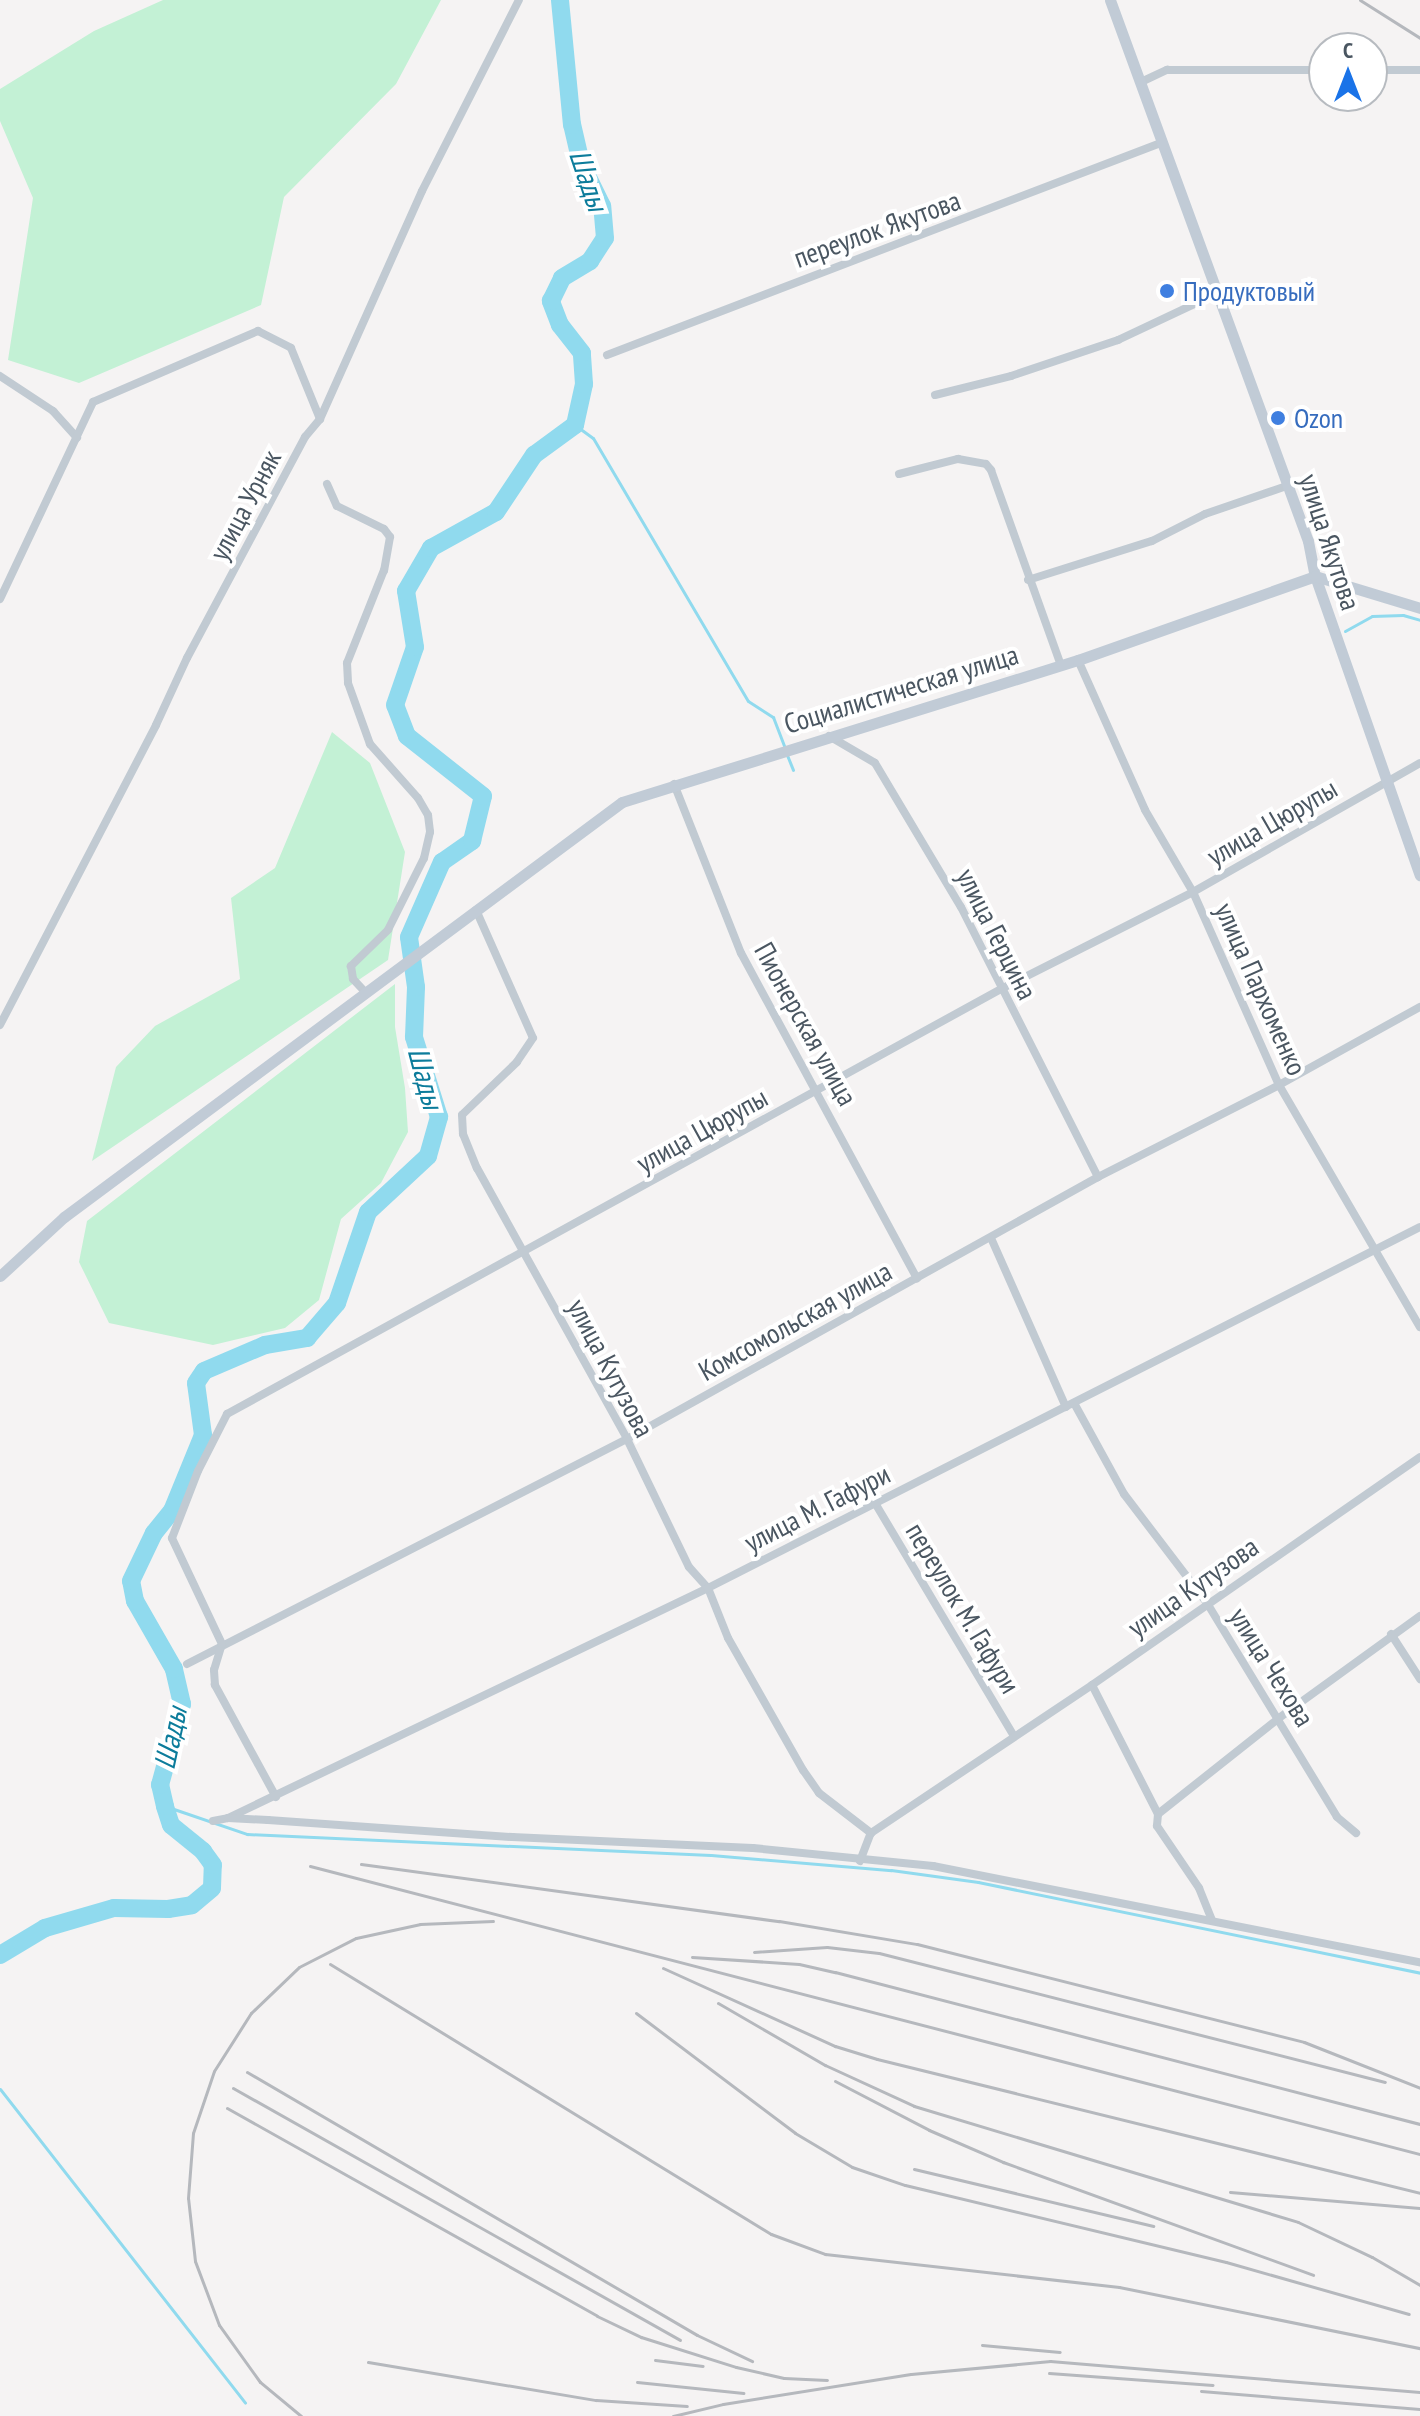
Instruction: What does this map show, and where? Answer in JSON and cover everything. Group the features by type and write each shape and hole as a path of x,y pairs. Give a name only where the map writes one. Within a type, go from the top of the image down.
{"street":[{"name":"улица Урняк","path":"0,1025 156,725 187,658 305,437 320,419 422,191 519,0"},
{"name":"улица Якутова","path":"1110,0 1308,541 1315,576 1385,783 1420,875"},
{"path":"1141,82 1167,70 1308,70"},
{"path":"1388,70 1420,70"},
{"name":"переулок Якутова","path":"607,355 1163,142"},
{"path":"935,395 1011,376 1118,340 1218,293"},
{"path":"0,599 93,402 258,331 291,348 320,419"},
{"path":"0,376 53,411 77,438"},
{"path":"899,474 958,459 986,464 991,470 1061,665"},
{"path":"327,484 337,506 384,529 390,537 384,570 347,663 348,683 370,744 392,773 418,798 428,815 430,832 424,858 388,930 351,966 353,979 366,993"},
{"path":"1028,580 1152,541 1205,514 1287,486"},
{"path":"1315,576 1420,608"},
{"name":"Социалистическая улица","path":"0,1276 64,1217 622,802 771,753 1078,660 1315,576"},
{"name":"улица Пархоменко","path":"1078,660 1145,810 1193,892 1279,1085 1420,1327"},
{"name":"улица Герцина","path":"828,736 875,763 961,907 1098,1177"},
{"name":"улица Цюрупы","path":"222,1644 172,1538 198,1471 227,1414 1001,989 1193,892 1420,763"},
{"name":"Пионерская улица","path":"674,784 741,953 917,1278"},
{"name":"улица Кутузова","path":"476,910 533,1038 517,1062 462,1115 463,1134 522,1253 627,1439 689,1567 708,1588 728,1638 803,1770 819,1793 871,1833 1092,1685 1420,1457"},
{"name":"Комсомольская улица","path":"187,1664 627,1439 1098,1177 1279,1085 1420,1007"},
{"name":"улица М. Гафури","path":"228,1818 708,1588 1420,1227"},
{"name":"улица Чехова","path":"991,1238 1070,1405 1124,1494 1207,1603 1337,1817 1356,1833"},
{"name":"переулок М. Гафури","path":"875,1503 1014,1736"},
{"path":"1158,1814 1279,1718 1391,1634 1420,1616"},
{"path":"1391,1634 1420,1679"},
{"path":"222,1644 214,1670 215,1685 276,1797"},
{"path":"1092,1685 1158,1814 1157,1826 1199,1888 1212,1921"},
{"path":"213,1821 228,1818 512,1837 753,1848 972,1871 1420,1962"},
{"path":"860,1861 871,1833"}],"green space":[{"path":"163,0 441,0 396,84 284,197 261,305 79,383 8,360 33,198 0,121 0,89 94,31"},
{"path":"332,732 370,763 405,852 388,960 92,1161 116,1067 155,1026 240,979 231,898 275,868"},
{"path":"395,984 395,1027 405,1088 408,1132 381,1183 341,1219 319,1300 285,1328 213,1345 109,1323 79,1262 87,1221"}],"waterway":[{"name":"Шады","path":"0,1955 45,1928 114,1908 168,1909 192,1905 212,1888 213,1865 203,1851 171,1825 165,1806 160,1785 182,1704 174,1669 135,1601 131,1581 154,1533 172,1511 203,1435 196,1383 204,1371 265,1345 307,1338 337,1303 368,1212 428,1156 439,1117 414,1037 416,987 409,937 442,862 472,841 483,796 407,736 395,705 415,647 406,591 431,548 496,512 534,455 575,425 584,384 582,353 560,325 551,301 562,278 590,261 605,238 602,206 581,163 572,125 560,0"},
{"path":"575,425 593,438 748,701 773,717 785,748"},
{"path":"1345,631 1372,616 1403,615 1420,620"},
{"path":"787,755 793,770"},
{"path":"165,1806 247,1834 711,1855 891,1870 978,1882 1420,1973"},
{"path":"0,2089 245,2403"}],"railway":[{"path":"1360,0 1420,38"},
{"path":"361,1864 779,1921 917,1944 1304,2042 1420,2088"},
{"path":"310,1866 1420,2154"},
{"path":"301,2416 260,2382 219,2325 195,2261 188,2198 193,2133 214,2071 251,2013 299,1967 356,1938 420,1924 493,1921"},
{"path":"754,1952 827,1947 879,1953 1385,2082"},
{"path":"692,1957 799,1964 835,1972 1420,2124"},
{"path":"330,1964 771,2234 825,2254 1119,2287 1420,2348"},
{"path":"663,1968 835,2046 877,2059 1420,2193"},
{"path":"718,2003 825,2065 914,2106 1298,2222 1372,2257 1420,2285"},
{"path":"636,2013 795,2133 852,2167 905,2185 1226,2262 1409,2314"},
{"path":"247,2072 697,2335 752,2361"},
{"path":"835,2081 929,2130 1003,2162 1313,2275"},
{"path":"233,2088 680,2340"},
{"path":"227,2108 597,2316 641,2337 736,2367 784,2378 827,2380"},
{"path":"914,2169 1153,2226"},
{"path":"1230,2192 1420,2208"},
{"path":"982,2345 1060,2352"},
{"path":"655,2360 703,2366"},
{"path":"673,2416 723,2404 911,2374 1050,2361 1420,2392"},
{"path":"368,2362 596,2400 687,2406"},
{"path":"1049,2373 1213,2385"},
{"path":"637,2382 743,2393"},
{"path":"1201,2391 1420,2409"}],"place":[{"name":"Продуктовый","path":"1167,291"},
{"name":"Ozon","path":"1278,418"}]}
